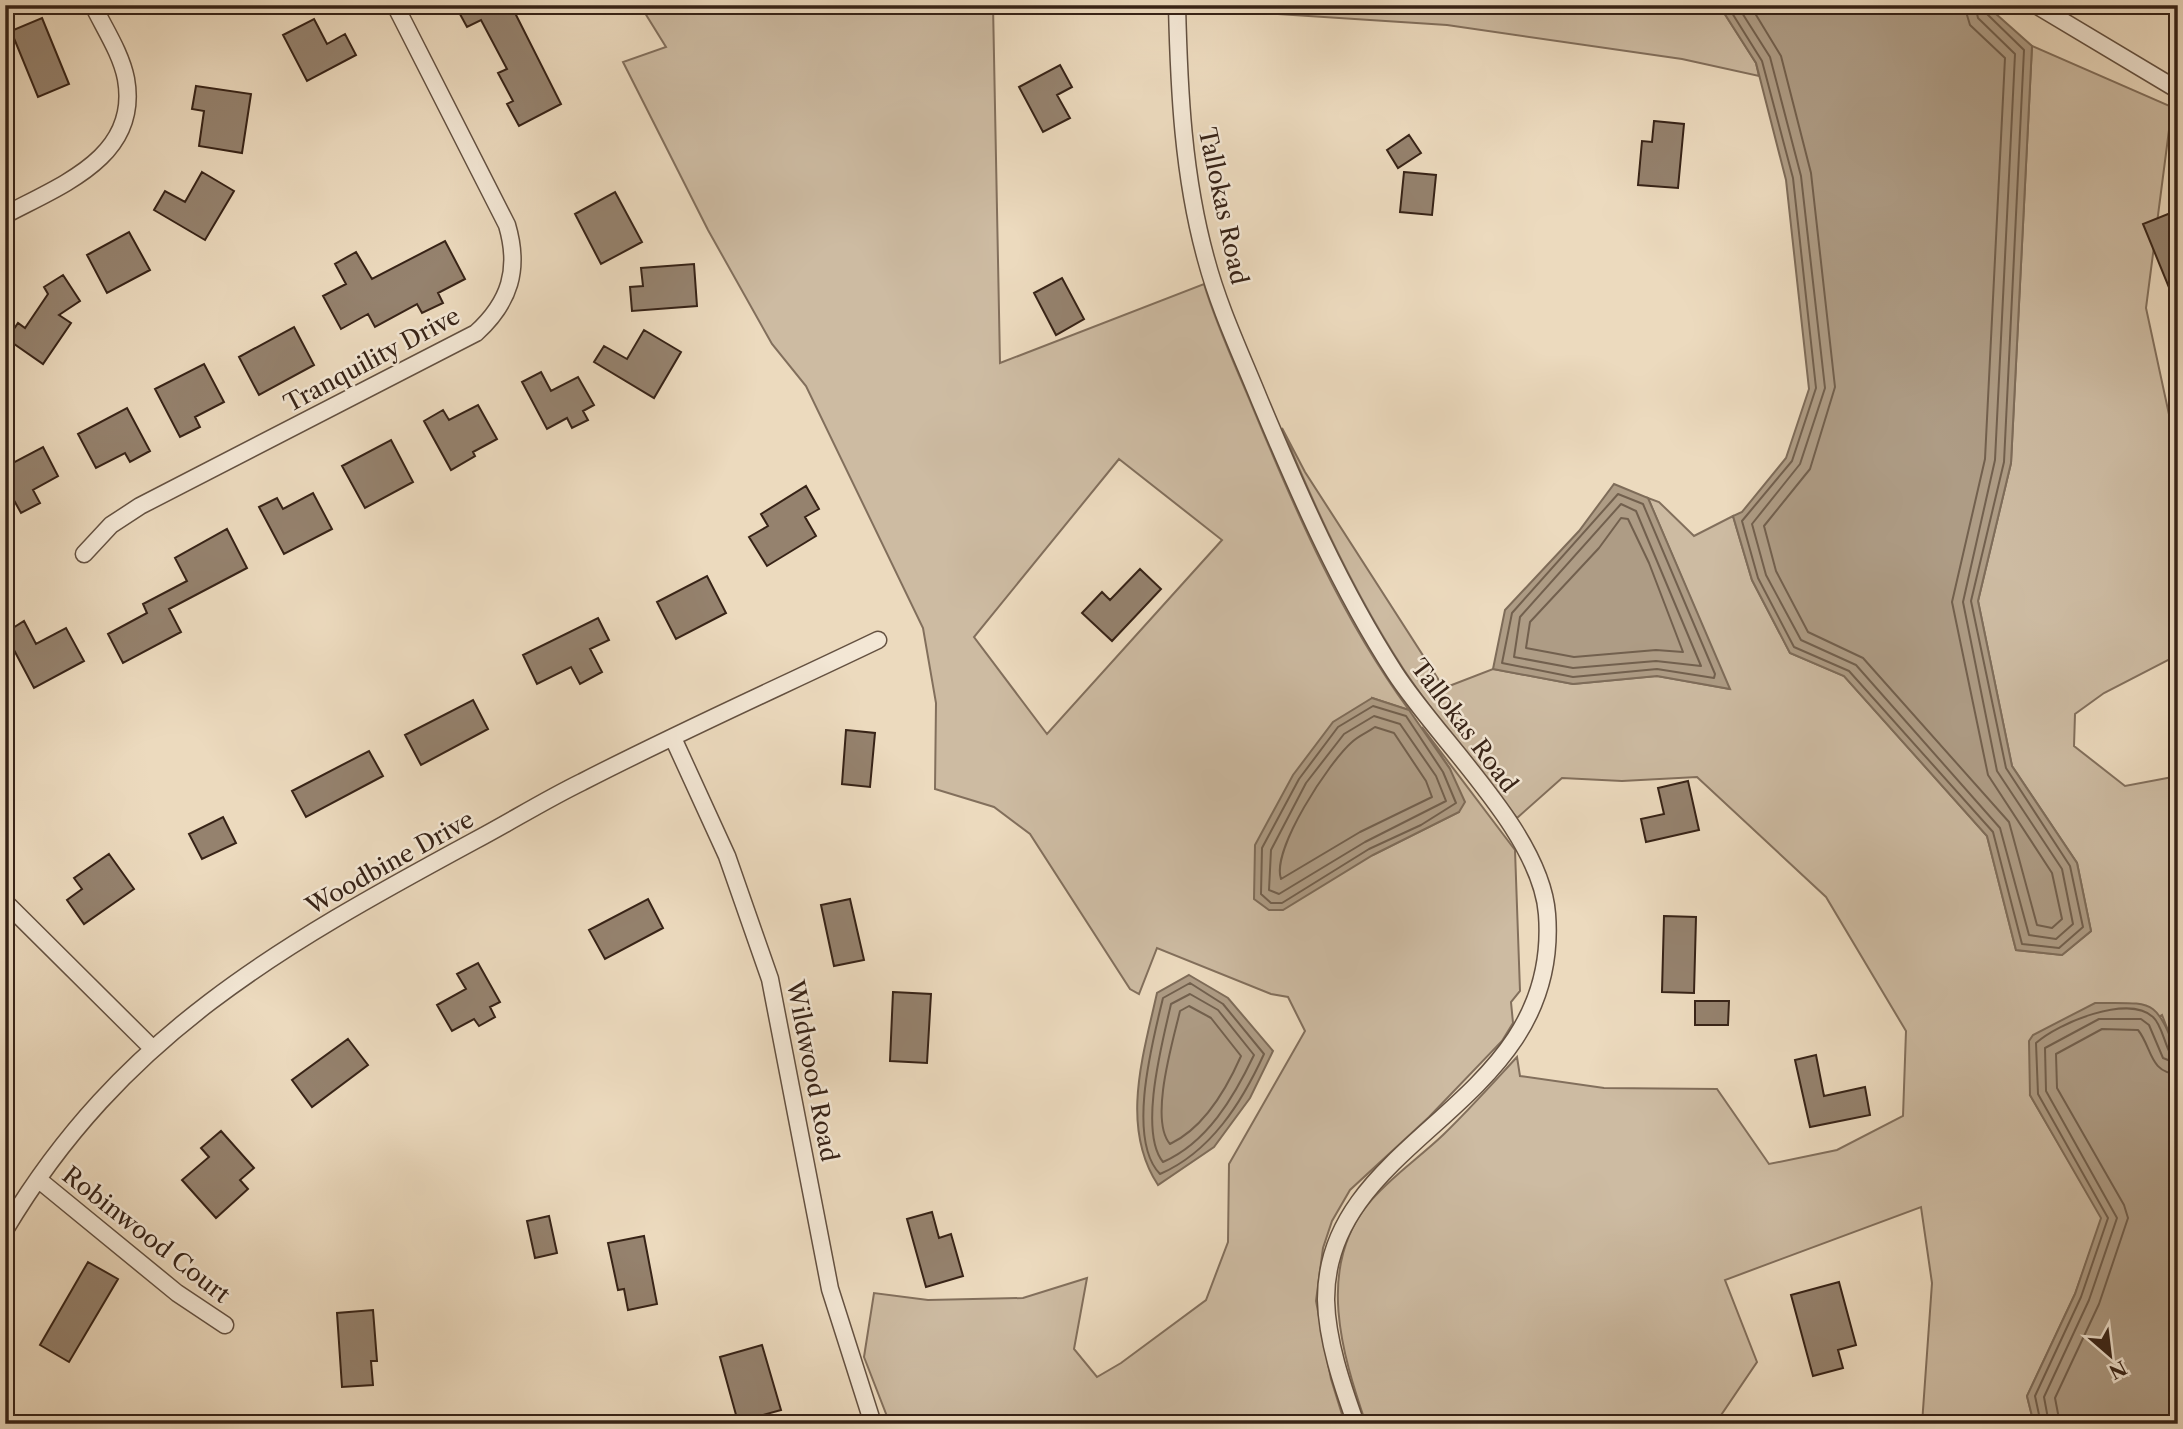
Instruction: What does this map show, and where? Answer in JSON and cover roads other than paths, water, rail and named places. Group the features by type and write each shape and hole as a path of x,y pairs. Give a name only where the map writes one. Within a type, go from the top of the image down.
{"street":[{"path":"5,215 89,169 107,153 118,135 125,116 126,77 93,5"},
{"name":"Tranquility Drive","path":"84,554 111,526 141,506 476,333 503,303 514,267 513,245 507,225 395,5"},
{"name":"Tallokas Road","path":"1177,5 1184,144 1206,258 1223,310 1285,462 1356,605 1397,677 1527,852 1538,875 1547,915 1544,971 1535,1003 1520,1034 1510,1049 1436,1125 1359,1197 1341,1228 1332,1253 1326,1301 1341,1377 1356,1424"},
{"path":"2036,5 2178,90"},
{"name":"Woodbine Drive","path":"5,1230 82,1121 152,1048 204,1003 271,957 581,782 878,640"},
{"name":"Wildwood Road","path":"673,738 727,856 771,979 830,1289 873,1424"},
{"path":"5,902 152,1048"},
{"name":"Robinwood Court","path":"38,1181 186,1300 225,1325"}],"water":[{"path":"1719,5 1986,5 2032,46 2011,463 1978,601 2012,766 2077,863 2091,931 2062,955 2016,950 1987,836 1844,676 1790,653 1752,580 1733,516 1742,512 1786,458 1809,389 1786,180 1756,63"},
{"path":"1614,484 1648,498 1730,689 1657,676 1573,684 1493,669 1505,610 1579,531"},
{"path":"1372,698 1409,710 1450,769 1465,802 1459,812 1373,855 1283,910 1269,910 1254,899 1255,845 1293,775 1333,722"},
{"path":"1189,975 1228,998 1273,1051 1250,1098 1214,1147 1158,1185 1146,1163 1140,1139 1137,1115 1141,1066 1157,993"},
{"path":"2095,1003 2142,1004 2151,1008 2164,1023 2178,1056 2178,1424 2034,1424 2027,1396 2075,1294 2101,1218 2030,1095 2029,1041 2033,1035"}]}
